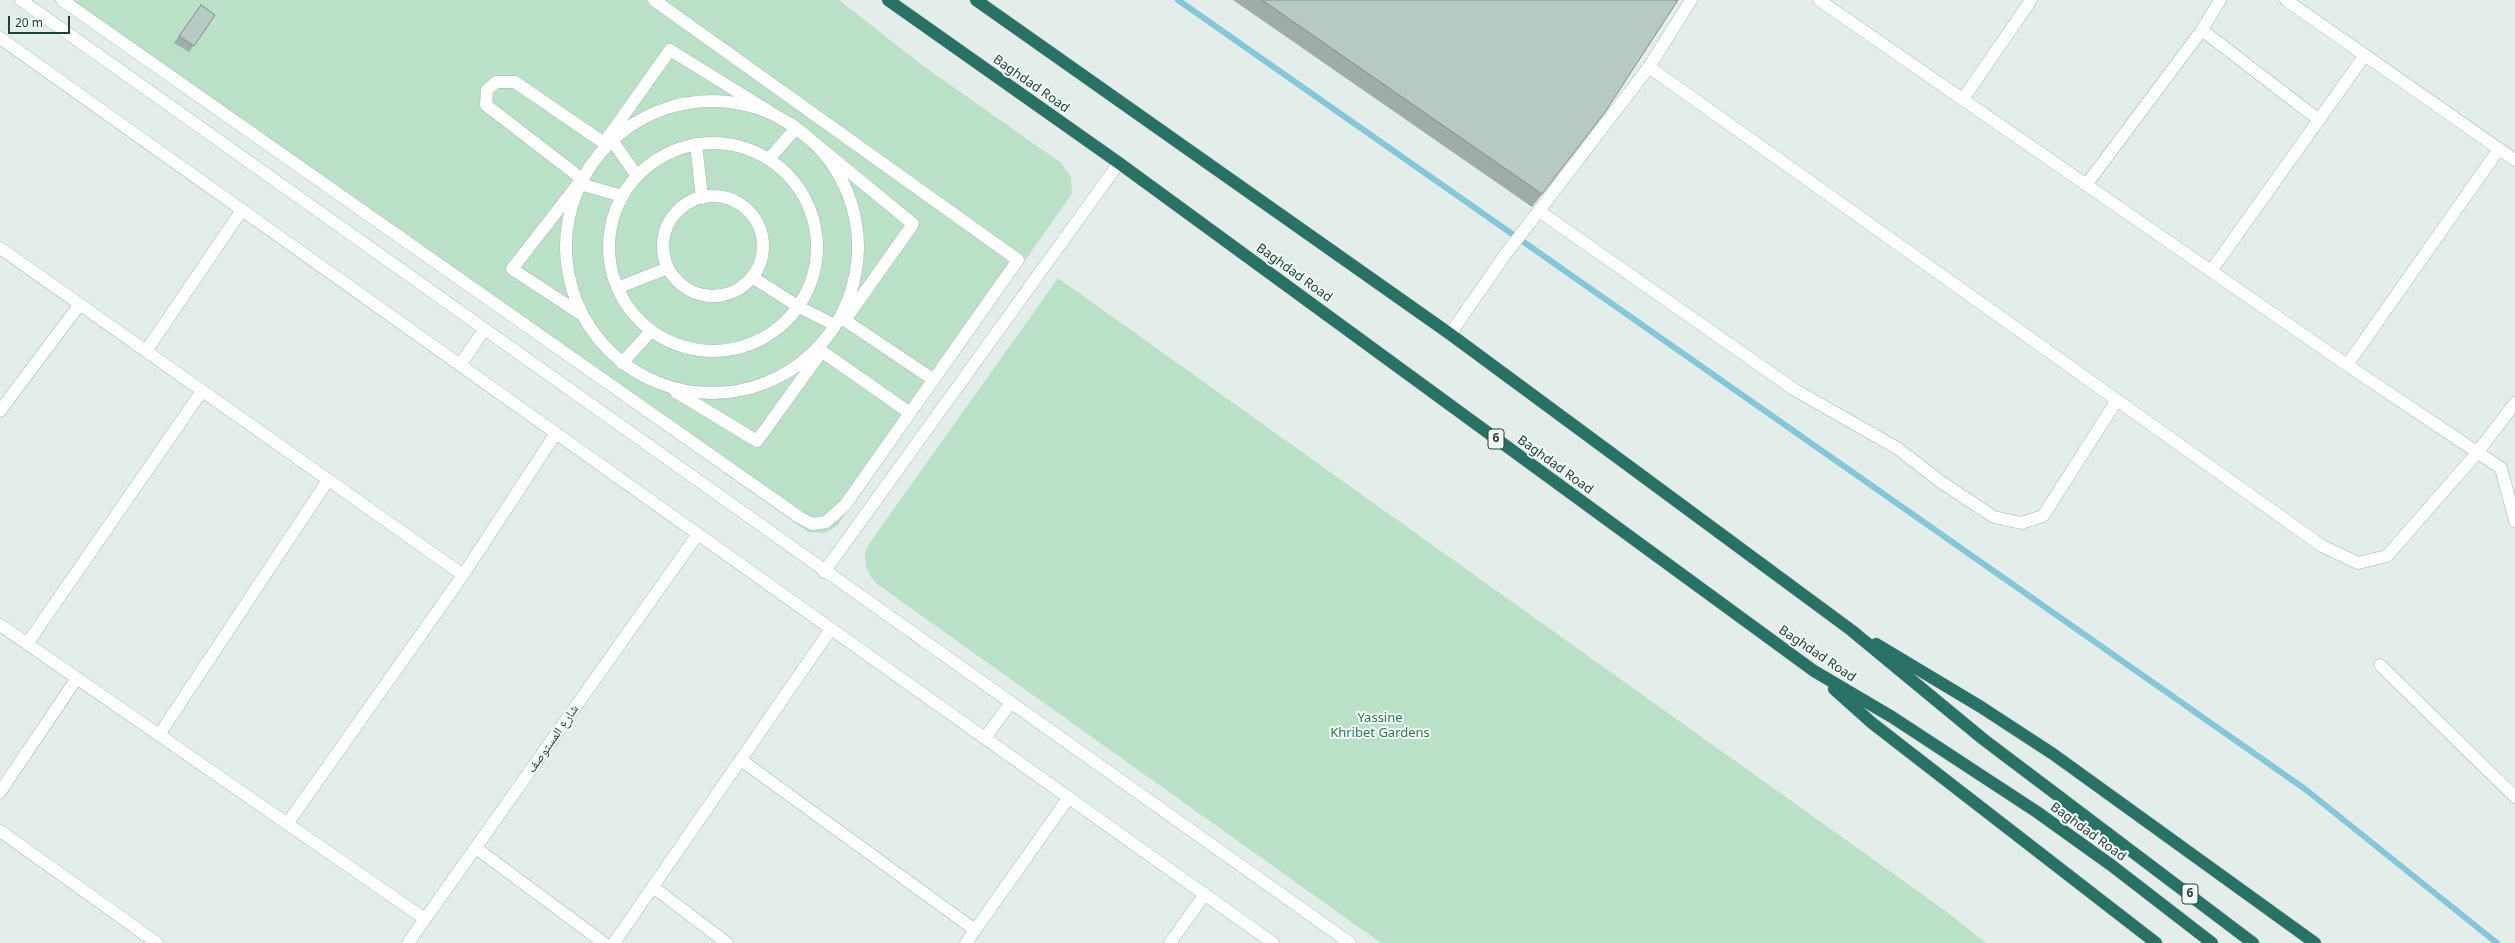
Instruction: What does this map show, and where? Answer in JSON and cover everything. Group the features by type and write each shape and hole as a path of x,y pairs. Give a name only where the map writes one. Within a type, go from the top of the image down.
{"highway":[{"name":"Baghdad Road","path":"888,0 1119,163 1814,671 1968,765 2111,865 2212,943"},
{"name":"Baghdad Road","path":"976,0 1450,334 1851,630 1983,739 2253,943"},
{"path":"1851,630 1923,671 2053,754 2315,943"},
{"path":"1814,671 1878,728 2156,943"}],"street":[{"path":"20,0 1010,704 1350,943"},
{"path":"62,0 799,517 812,524 826,522 845,505 1018,260 654,0"},
{"path":"1450,334 1505,256 1649,67 1691,0"},
{"path":"1819,0 2347,365 2501,468 2515,521"},
{"path":"1834,10 1841,0"},
{"path":"1963,99 2031,0"},
{"path":"2086,185 2202,30 2220,0"},
{"path":"2286,0 2515,160"},
{"path":"2202,30 2319,120"},
{"path":"0,38 1273,943"},
{"path":"581,181 571,205 566,232 566,260 571,288 581,314 593,333 622,363 643,376 667,386 757,441 840,320 913,224 796,128 670,50 581,181 512,269 581,314"},
{"path":"2211,271 2365,55"},
{"path":"1649,67 2322,546 2358,562 2387,556 2477,453 2515,403"},
{"path":"622,196 581,181 486,105 487,90 496,82 515,82 604,142 639,120 664,109 692,102 719,101 746,105 773,114 796,128 818,147 836,170 849,196 857,224 858,252 854,281 840,320"},
{"path":"769,159 796,128"},
{"path":"611,138 636,176"},
{"path":"716,142 737,145 769,159 790,176 802,192 811,210 817,230 818,251 815,271 808,290 799,307 784,324 767,336 749,345 729,350 709,351 688,348 669,342 651,331 636,318 617,288 609,264 608,244 611,223 622,196 636,176 658,158 676,149 696,144 716,142"},
{"path":"696,144 702,198"},
{"path":"2347,365 2499,149"},
{"path":"824,572 1119,163"},
{"path":"720,197 732,200 752,215 758,225 763,248 761,260 752,277 740,288 729,293 705,295 684,286 668,268 663,246 669,223 685,205 702,198 720,197"},
{"path":"146,351 242,210"},
{"path":"1539,211 1795,390 1898,448 1941,482 1994,518 2021,523 2043,516 2117,400"},
{"path":"0,248 463,576"},
{"path":"617,288 668,268"},
{"path":"752,277 799,307 840,320 934,380"},
{"path":"0,411 80,304"},
{"path":"460,365 484,330"},
{"path":"622,363 651,331"},
{"path":"820,349 910,413"},
{"path":"667,386 693,392 719,393 746,389 771,381 794,368 820,349"},
{"path":"27,644 202,391"},
{"path":"287,824 463,576 556,433"},
{"path":"159,735 328,480"},
{"name":"شارع المستوصف","path":"408,943 698,534"},
{"path":"0,626 425,920"},
{"path":"614,943 831,629"},
{"path":"2380,665 2515,798"},
{"path":"0,792 77,678"},
{"path":"985,738 1010,704"},
{"path":"741,760 975,930"},
{"path":"966,943 1069,797"},
{"path":"0,831 157,943"},
{"path":"476,848 604,943"},
{"path":"653,887 727,943"},
{"path":"1170,943 1205,894"}],"green space":[{"path":"54,0 839,0 922,65 1061,163 1071,177 1072,194 837,526 825,533 808,532"},
{"name":"Yassine Khribet Gardens","path":"1058,278 1947,912 1986,943 1381,943 877,584 871,577 866,567 865,553 869,544"}],"building":[{"path":"1262,0 1678,0 1605,112 1542,194"},
{"path":"201,5 215,15 194,46 179,36"}],"waterway":[{"path":"1178,0 2305,789 2497,943"}]}
